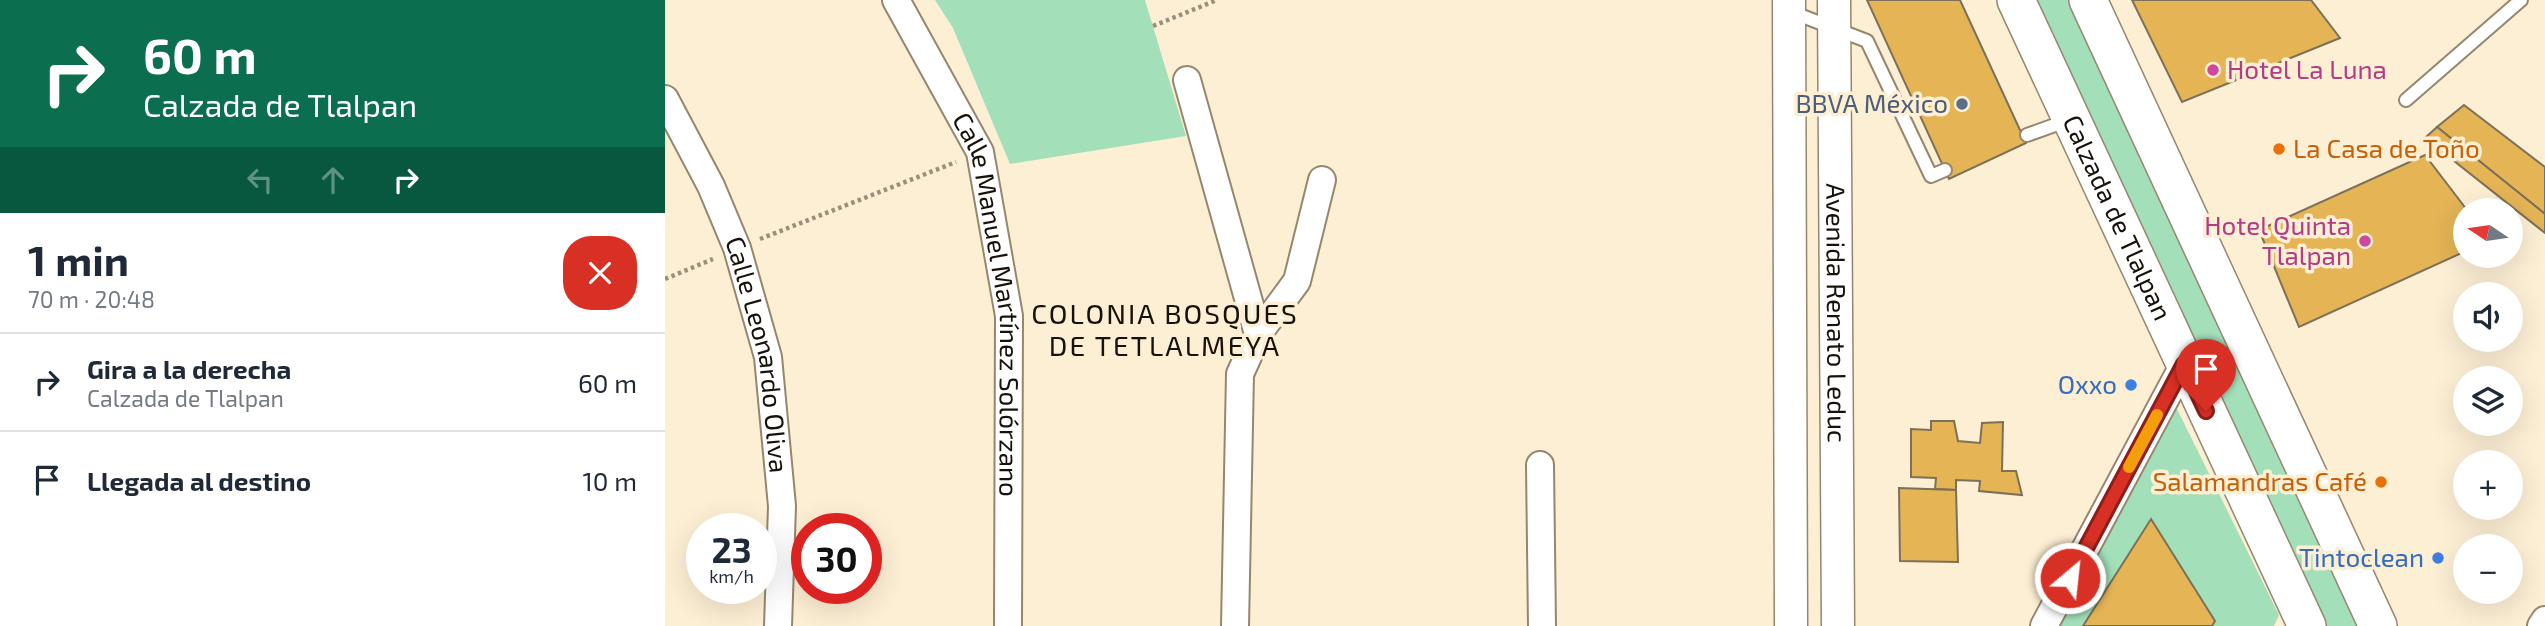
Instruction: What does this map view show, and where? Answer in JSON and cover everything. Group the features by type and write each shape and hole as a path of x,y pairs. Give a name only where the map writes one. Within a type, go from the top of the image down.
{"main road":[{"name":"Calzada de Tlalpan","path":"2016,0 2305,625"},
{"path":"2088,0 2378,626"}],"street":[{"name":"Calle Manuel Martínez Solórzano","path":"896,0 979,152 1009,316 1008,626"},
{"name":"Avenida Renato Leduc","path":"1789,6 1791,626"},
{"name":"Avenida Renato Leduc","path":"1834,13 1839,626"},
{"path":"1187,80 1258,334"},
{"name":"Calle Leonardo Oliva","path":"665,99 711,186 737,248 768,357 782,506 778,626"},
{"path":"1235,626 1240,374 1258,334 1297,281 1322,180"},
{"path":"2044,626 2184,364"},
{"path":"1540,466 1542,626"},
{"path":"2542,626 2545,620"}],"lane":[{"path":"2406,100 2521,0"},
{"path":"1789,6 1834,13 1867,41 1931,176 1945,170"},
{"path":"2027,135 2073,119"}],"path":[{"path":"1153,26 1217,0"},
{"path":"665,279 979,152"}],"green space":[{"path":"935,0 1145,0 1186,136 1010,164 953,28"},
{"path":"2030,0 2084,0 2387,626 2316,626"},
{"path":"2176,407 2279,615 2274,626 2059,626"}],"building":[{"name":"BBVA México","path":"1867,0 1960,0 2026,143 1949,179"},
{"name":"Hotel La Luna","path":"2132,0 2311,0 2340,38 2182,102"},
{"path":"2464,105 2545,167 2545,214 2437,127"},
{"path":"2437,127 2545,214 2545,233 2523,216 2523,198 2501,198 2425,138"},
{"name":"Hotel Quinta Tlalpan","path":"2425,155 2458,198 2453,198 2453,257 2299,327 2259,230"},
{"path":"1931,421 1954,421 1958,441 1980,443 1982,423 2003,422 2002,471 2016,471 2022,495 1979,491 1980,481 1956,480 1956,490 1935,489 1936,478 1911,477 1911,429 1931,430"},
{"path":"1899,488 1956,490 1958,562 1900,561"},
{"path":"2151,519 2215,621 2212,626 2083,626"}],"slow traffic":[{"path":"2129,467 2157,415"}],"place":[{"name":"Hotel La Luna","path":"2213,70"},
{"name":"BBVA México","path":"1962,104"},
{"name":"La Casa de Toño","path":"2279,149"},
{"name":"Hotel Quinta Tlalpan","path":"2365,241"},
{"name":"Oxxo","path":"2131,385"},
{"name":"Salamandras Café","path":"2381,482"},
{"name":"Tintoclean","path":"2438,558"}],"district":[{"name":"COLONIA BOSQUES DE TETLALMEYA","path":"1165,330"}],"route":[{"path":"2070,578 2184,364 2206,411"}]}
